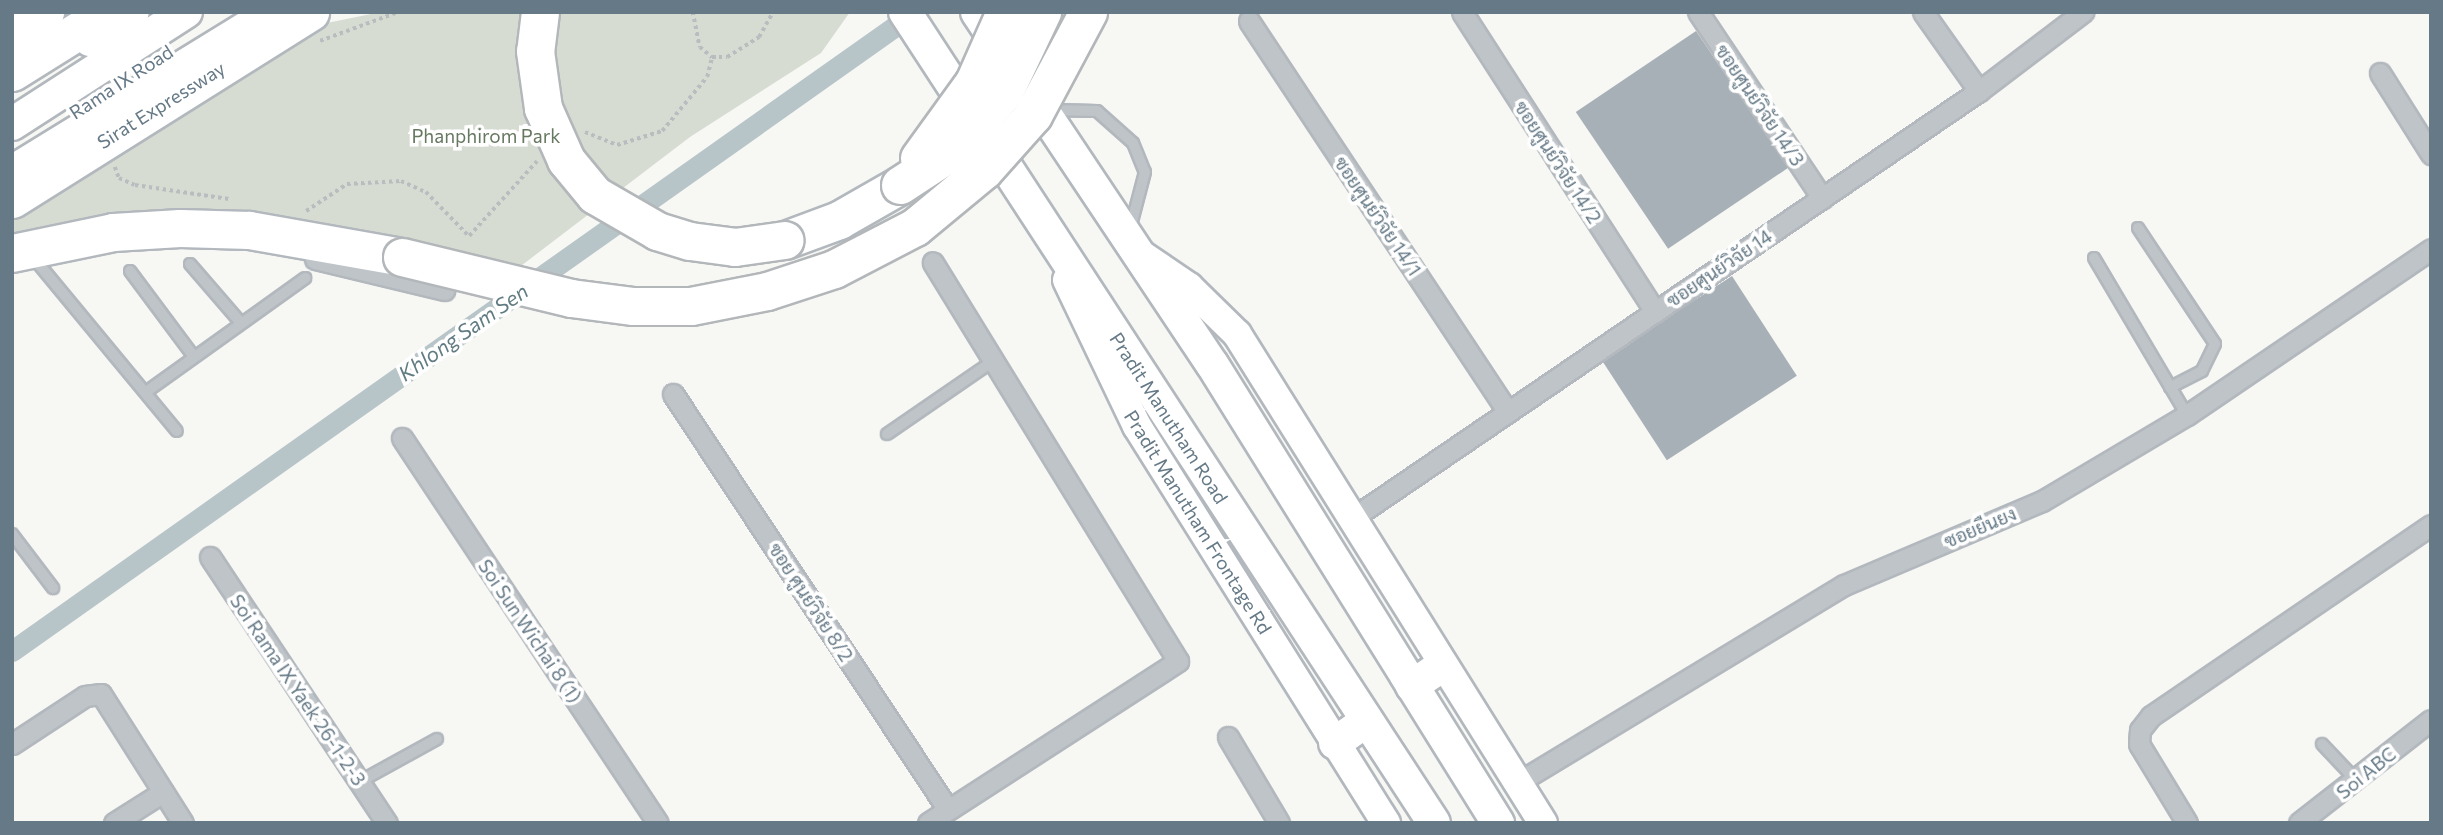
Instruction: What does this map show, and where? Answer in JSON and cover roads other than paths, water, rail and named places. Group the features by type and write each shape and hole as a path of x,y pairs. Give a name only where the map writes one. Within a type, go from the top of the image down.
{"highway":[{"path":"12,34 45,12"},
{"path":"12,72 108,12"},
{"path":"540,12 535,51 543,108 566,160 595,195 657,231 735,247 785,240 839,220 956,149 1004,92 1042,12"},
{"path":"17,253 113,232 249,230 319,240 571,299 620,305 691,306 767,290 834,269 915,227 984,170 1033,115 1088,12"},
{"path":"900,185 974,82 989,17"},
{"name":"Sirat Expressway","path":"12,199 310,29"}],"main road":[{"path":"12,89 133,12"},
{"name":"Rama IX Road","path":"12,124 186,12"},
{"name":"Rama IX Road","path":"12,151 230,12"},
{"name":"Rama IX Road","path":"12,172 272,12"},
{"name":"Pradit Manutham Road","path":"905,12 1434,823"},
{"path":"989,17 1042,110 1132,244 1498,823"},
{"path":"1412,686 1442,666"},
{"path":"1335,743 1366,721"}],"street":[{"path":"12,25 31,12"},
{"name":"ซอยศูนย์วิจัย 14/2","path":"1462,12 1655,312"},
{"name":"ซอยศูนย์วิจัย 14/3","path":"1699,12 1822,198"},
{"path":"1923,12 1979,90"},
{"name":"ซอยศูนย์วิจัย 14","path":"1351,519 1979,90 2083,12"},
{"name":"ซอยศูนย์วิจัย 14/1","path":"1249,21 1508,412"},
{"path":"2380,73 2431,154"},
{"name":"Pradit Manutham Frontage Rd","path":"1033,209 1137,426 1386,823"},
{"path":"17,253 144,241 252,245 444,290"},
{"path":"1132,244 1189,287 1237,334 1442,666 1543,823"},
{"path":"411,281 423,247"},
{"name":"ซอยยืนยง","path":"1517,783 1844,584 2042,500 2187,415 2431,249"},
{"path":"928,823 1178,661 997,358 933,262"},
{"name":"ซอย ศูนย์วิจัย 8/2","path":"673,394 948,809"},
{"name":"Soi Sun Wichai 8 (1)","path":"402,439 658,823"},
{"path":"2187,823 2139,744 2140,730 2151,716 2431,525"},
{"name":"Soi Rama IX Yaek 26-1-2-3","path":"210,557 387,823"},
{"path":"12,744 95,692 137,746 183,823"},
{"name":"Soi ABC","path":"2299,823 2431,720"},
{"path":"1228,737 1279,823"},
{"path":"114,823 163,792"}],"lane":[{"path":"1042,110 1097,111 1133,143 1146,172 1144,195 1132,244"},
{"path":"2138,228 2215,344 2202,371 2170,387"},
{"path":"17,253 146,392 177,431"},
{"path":"2094,258 2187,415"},
{"path":"190,264 241,323"},
{"path":"130,271 194,357"},
{"path":"146,392 305,278"},
{"path":"887,434 997,358"},
{"path":"12,534 53,588"},
{"path":"359,782 437,739"},
{"path":"2322,744 2356,780"}],"waterway":[{"name":"Khlong Sam Sen","path":"12,651 915,12"}],"park label":[{"name":"Phanphirom Park","path":"486,136"}]}
